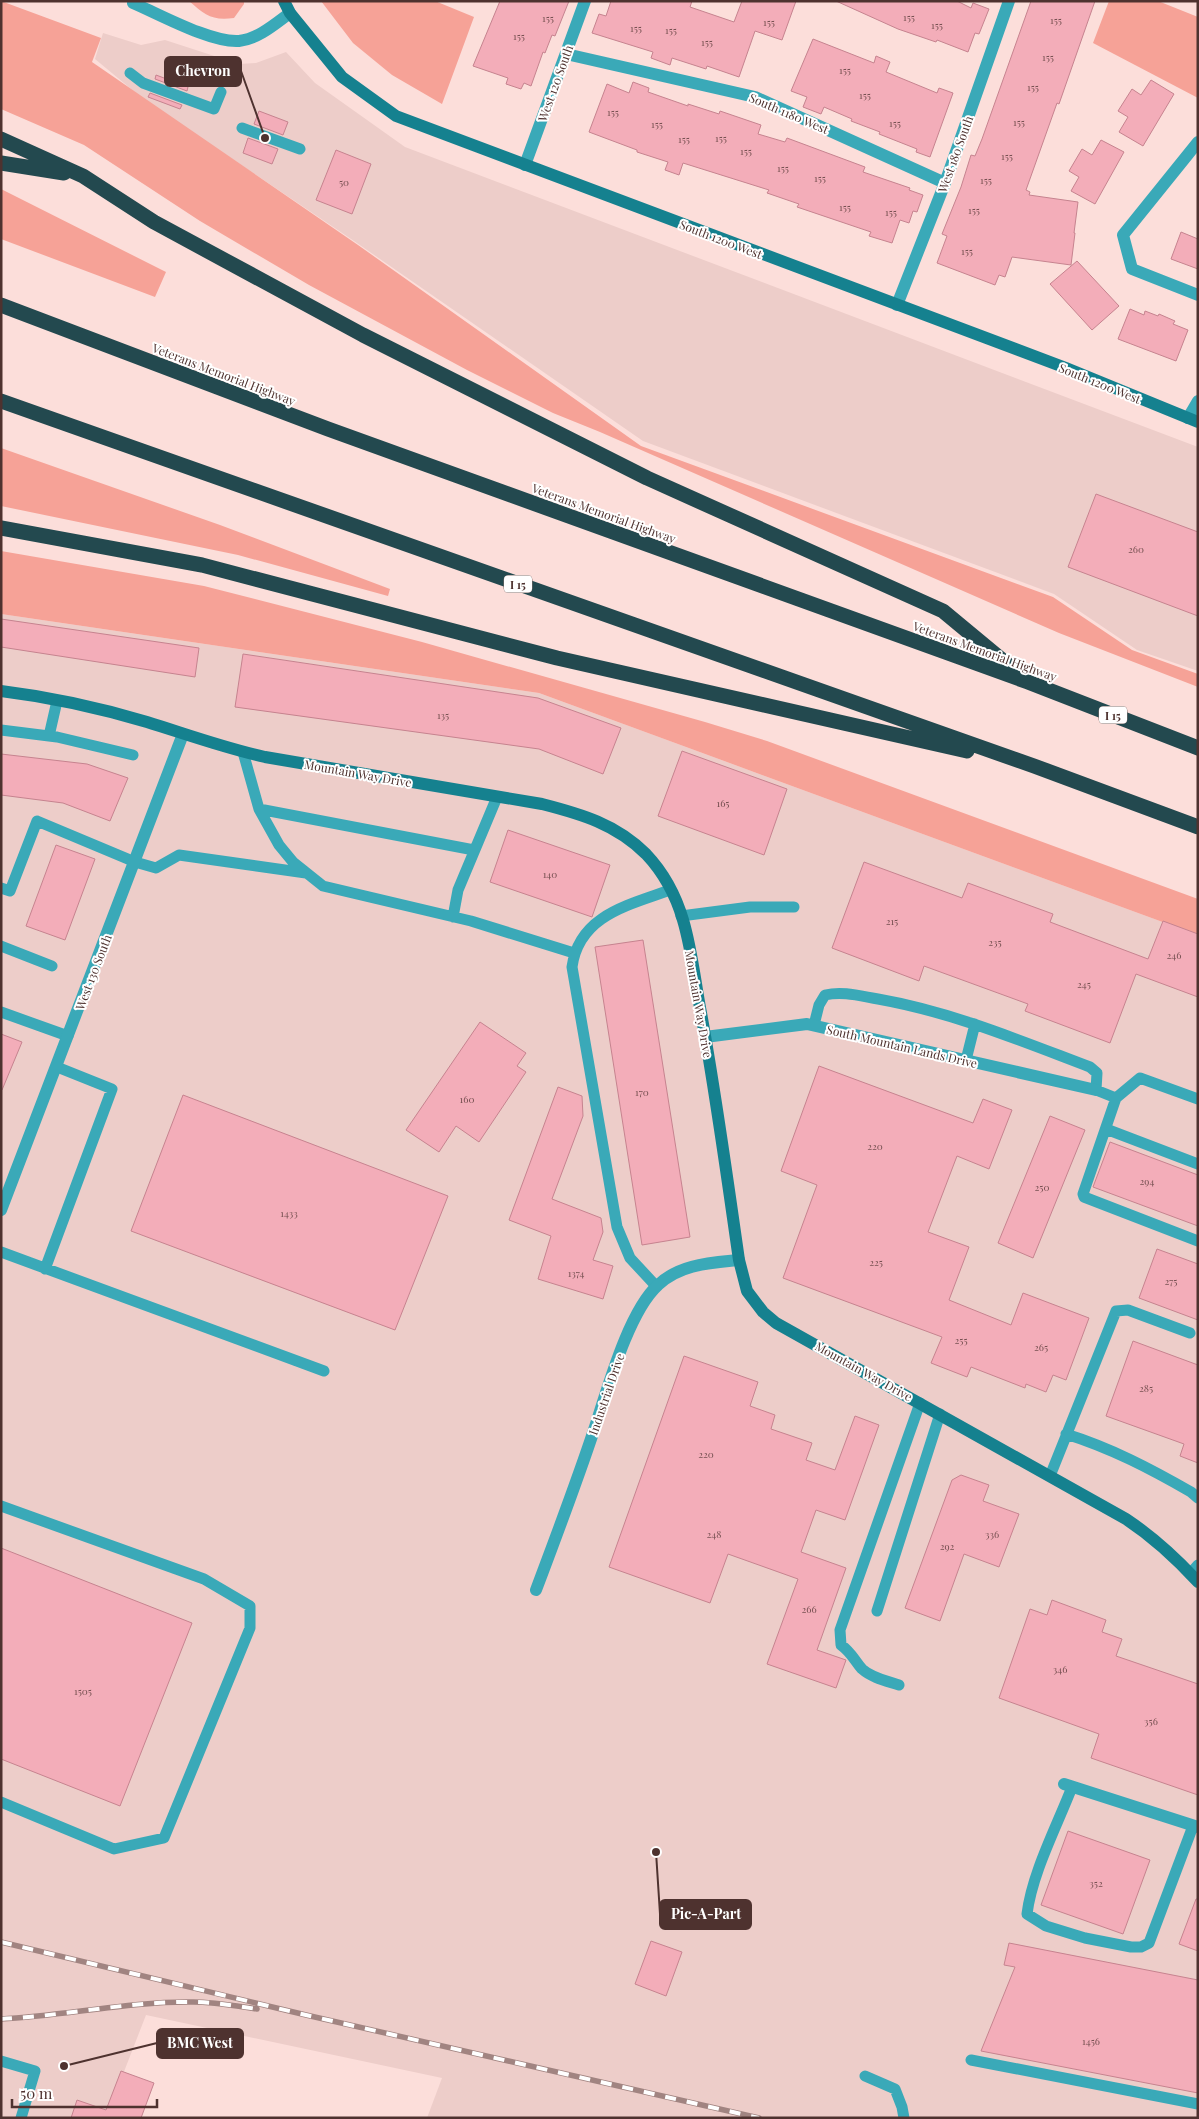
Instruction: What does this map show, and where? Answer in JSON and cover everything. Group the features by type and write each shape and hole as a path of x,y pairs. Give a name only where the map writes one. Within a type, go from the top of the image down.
{"highway":[{"path":"1,139 83,176 154,222 354,330 647,478 943,611 1028,682"},
{"path":"1,163 83,176"},
{"name":"Veterans Memorial Highway","path":"1,304 328,429 1028,682 1198,748"},
{"name":"I 15","path":"1,401 1034,766 1198,826"},
{"path":"1,528 202,565 557,658 1034,766"}],"street":[{"name":"South 1200 West","path":"284,1 290,13 342,77 396,116 1066,368 1193,420"},
{"name":"West 120 South","path":"525,165 585,1"},
{"name":"West 180 South","path":"897,305 945,183 1009,1"},
{"path":"133,3 212,37 239,41 262,33 290,13"},
{"name":"South 1180 West","path":"566,54 755,96 945,183"},
{"path":"1198,142 1123,235 1132,269 1198,295"},
{"path":"1193,420 1198,401"},
{"name":"Mountain Way Drive","path":"1,691 57,701 147,722 242,752 542,804 583,814 606,825 646,854 662,874 681,916 687,935 705,1038 739,1260 747,1291 763,1312 776,1323 1050,1476 1148,1534 1195,1574"},
{"name":"West 130 South","path":"1,1210 183,734"},
{"name":"South Mountain Lands Drive","path":"705,1038 808,1024 1096,1090"},
{"name":"Industrial Drive","path":"536,1590 566,1513 626,1338 643,1304 656,1286 672,1274 698,1264 739,1260"},
{"path":"1068,1786 1195,1826"}],"lane":[{"path":"130,73 143,83 214,109 221,92"},
{"path":"242,128 300,149"},
{"path":"49,736 57,701"},
{"path":"1,730 49,736 133,755"},
{"path":"242,752 259,809 279,845 293,862 323,886 453,917 574,953"},
{"path":"453,917 458,890 497,797"},
{"path":"259,809 474,850"},
{"path":"1,888 10,891 37,821 135,862 156,868 180,855 306,873"},
{"path":"656,1286 630,1258 617,1227 572,967 574,953 582,937 599,920 619,909 670,890"},
{"path":"681,916 750,907 794,907"},
{"path":"1,946 52,966"},
{"path":"814,1025 819,1005 825,995 839,992 905,1004 975,1024 1090,1067 1097,1073 1096,1090 1116,1098"},
{"path":"1,1012 68,1036"},
{"path":"966,1060 975,1024"},
{"path":"46,1269 112,1089 57,1067"},
{"path":"1198,1099 1140,1078 1116,1098 1083,1194 1084,1197 1198,1241"},
{"path":"1106,1128 1198,1164"},
{"path":"1,1252 324,1371"},
{"path":"1050,1476 1116,1311 1128,1310 1190,1333"},
{"path":"899,1685 871,1676 861,1668 851,1652 841,1645 840,1630 920,1403"},
{"path":"877,1611 940,1414"},
{"path":"1066,1434 1102,1445 1192,1492 1198,1498"},
{"path":"1,1506 204,1579 250,1606 250,1628 164,1838 114,1849 1,1802"},
{"path":"1068,1786 1034,1883 1027,1914 1046,1926 1085,1938 1131,1947 1141,1947 1149,1943 1195,1826"},
{"path":"971,2060 1198,2104"},
{"path":"1,2061 34,2071 21,2118"},
{"path":"865,2076 895,2089 904,2118"}],"shaded area":[{"path":"1,1 101,38 92,62 358,245 641,446 1053,597 1132,650 1198,674 1198,687 1059,633 553,413 467,370 309,285 200,221 84,145 1,109"},
{"path":"189,1 244,1 244,4 234,18 220,19 209,16"},
{"path":"321,1 435,1 474,17 442,104 392,75 353,43"},
{"path":"1109,1 1158,1 1198,17 1198,98 1093,43"},
{"path":"103,33 141,45 165,40 239,64 256,63 286,52 315,83 405,147 1198,447 1198,671 1137,650 1054,594 643,441 354,241 142,98 95,59"},
{"path":"1,189 166,272 155,297 1,239"},
{"path":"1,448 220,525 390,589 388,596 238,555 1,506"},
{"path":"1,551 204,586 422,642 767,741 1198,899 1198,935 539,693 1,614"},
{"path":"1,614 539,693 1198,935 1198,2118 427,2118 442,2078 146,2015 106,2118 1,2118"}],"building":[{"path":"500,1 569,1 555,36 552,35 545,53 543,52 531,86 524,83 521,89 506,84 508,78 473,66"},
{"path":"611,1 692,1 690,7 734,22 742,1 796,1 782,40 755,31 739,77 707,66 706,69 672,58 670,65 651,58 653,52 592,33 599,14 606,16"},
{"path":"836,1 957,1 971,8 973,3 989,9 979,34 975,33 968,52 937,40 936,42 898,29"},
{"path":"1031,1 1095,1 1059,104 1057,103 1026,190 1030,192 1029,195 1078,202 1071,265 1012,257 1005,277 999,275 995,285 937,263 947,236 942,234 961,187 971,155 975,156 982,139"},
{"path":"813,39 874,63 876,56 890,62 886,72 937,93 939,88 953,93 930,157 916,152 917,149 879,134 880,132 851,121 852,119 824,107 821,114 803,107 807,97 791,91"},
{"path":"156,75 188,87 187,91 155,79"},
{"path":"1151,80 1174,94 1143,146 1119,132 1128,117 1118,111 1132,89 1141,95"},
{"path":"633,82 649,88 648,92 688,106 688,104 719,114 720,111 761,125 758,134 785,142 787,138 865,167 863,172 910,188 909,190 923,195 917,212 913,211 909,223 900,220 892,243 869,236 871,232 797,207 799,204 767,193 769,190 683,163 679,175 665,170 668,162 637,152 637,150 589,132 607,84 629,93"},
{"path":"150,93 182,105 180,109 148,97"},
{"path":"259,111 288,122 283,135 254,124"},
{"path":"248,138 278,149 272,164 243,153"},
{"path":"1101,140 1124,152 1095,204 1071,191 1079,177 1069,171 1082,149 1092,155"},
{"path":"336,150 371,164 352,214 316,200"},
{"path":"1181,232 1198,239 1198,269 1171,259"},
{"path":"1077,261 1119,306 1092,330 1050,284"},
{"path":"1130,309 1144,315 1145,311 1158,316 1159,314 1175,321 1173,324 1188,330 1176,361 1118,339"},
{"path":"1096,494 1198,532 1198,616 1068,567"},
{"path":"1,619 199,648 195,677 1,647"},
{"path":"243,654 538,698 621,728 603,774 539,749 235,707"},
{"path":"682,751 787,789 764,855 658,816"},
{"path":"1,754 87,764 128,778 110,821 63,803 1,795"},
{"path":"508,830 610,865 592,917 490,882"},
{"path":"56,845 95,859 65,940 26,926"},
{"path":"864,862 962,898 968,883 1053,914 1050,922 1148,959 1163,921 1198,934 1198,997 1136,974 1110,1043 1025,1011 1028,1004 924,966 919,981 832,948"},
{"path":"643,940 690,1237 642,1245 595,947"},
{"path":"480,1022 526,1053 517,1066 526,1072 479,1142 456,1126 439,1152 406,1130"},
{"path":"1,1034 22,1042 2,1090 1,1090"},
{"path":"819,1066 973,1123 983,1099 1012,1110 989,1169 957,1156 928,1232 969,1247 949,1300 1011,1325 1023,1293 1089,1318 1066,1380 1053,1375 1046,1392 1026,1384 1025,1388 971,1367 967,1377 931,1363 942,1337 783,1278 817,1185 781,1171"},
{"path":"558,1087 582,1096 583,1116 552,1199 601,1218 603,1232 593,1260 613,1266 603,1299 538,1279 551,1236 509,1220"},
{"path":"183,1095 448,1196 395,1330 131,1231"},
{"path":"1050,1116 1085,1130 1033,1258 998,1243"},
{"path":"1110,1142 1198,1175 1198,1226 1093,1187"},
{"path":"1157,1249 1198,1264 1198,1320 1139,1298"},
{"path":"1133,1341 1198,1365 1198,1463 1180,1456 1184,1444 1106,1416"},
{"path":"684,1356 758,1382 750,1406 775,1415 771,1429 812,1443 806,1460 835,1470 855,1416 879,1425 845,1520 816,1510 801,1552 846,1568 817,1650 846,1660 836,1688 767,1664 798,1579 728,1554 710,1603 609,1567"},
{"path":"961,1475 989,1485 983,1501 1019,1514 999,1567 964,1554 940,1621 905,1608 952,1480"},
{"path":"1,1548 192,1623 120,1806 1,1759"},
{"path":"1052,1600 1106,1620 1102,1632 1122,1639 1116,1656 1198,1684 1198,1795 1091,1758 1099,1734 999,1698 1030,1609 1047,1615"},
{"path":"1068,1831 1150,1860 1123,1934 1041,1905"},
{"path":"1196,1899 1198,1899 1198,1951 1179,1944"},
{"path":"651,1941 682,1952 666,1996 635,1984"},
{"path":"1009,1943 1198,1980 1198,2093 981,2051 1015,1967 1004,1965"},
{"path":"121,2071 154,2083 141,2118 71,2118 77,2100 106,2110"}],"railway":[{"path":"1,1942 306,2015 759,2118"},
{"path":"1,2019 169,2002 225,2004 257,2009"}],"place":[{"name":"Chevron","path":"265,138"},
{"name":"Pic-A-Part","path":"656,1852"},
{"name":"BMC West","path":"64,2066"}]}
